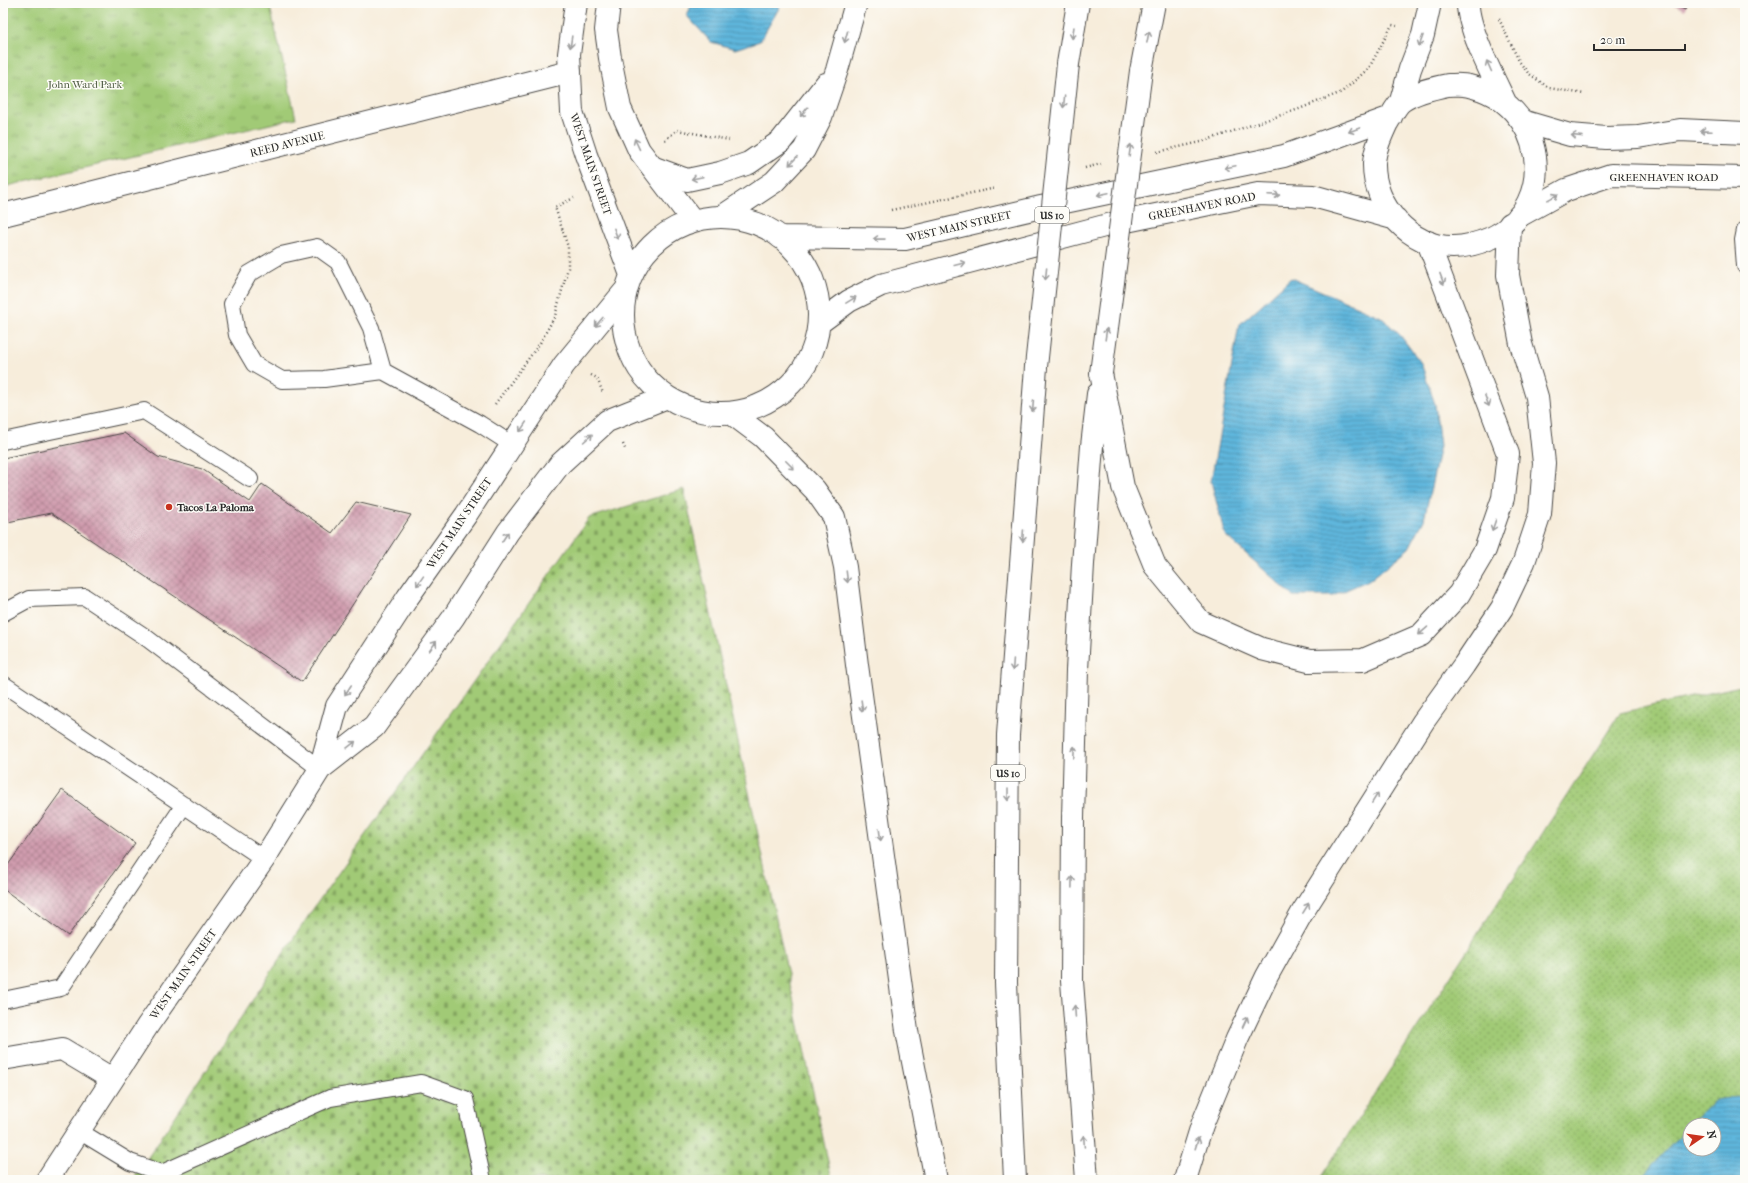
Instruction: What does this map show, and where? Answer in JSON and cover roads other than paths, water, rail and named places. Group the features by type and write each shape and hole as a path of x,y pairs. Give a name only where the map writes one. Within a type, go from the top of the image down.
{"main road":[{"name":"WEST MAIN STREET","path":"47,1180 148,1025 264,859 320,769 337,706 408,597 466,515 567,360 628,283 572,112 569,54 576,3"},
{"path":"609,3 606,30 620,108 639,150 693,221"},
{"path":"723,216 774,182 804,150 821,117 837,70 856,3"},
{"name":"US 10","path":"1015,1180 1006,982 1008,735 1036,367 1068,64 1078,3"},
{"path":"1088,1180 1072,981 1073,818 1077,670 1092,446 1141,71 1154,3"},
{"path":"1396,109 1423,35 1430,3"},
{"path":"1468,3 1468,14 1487,64 1505,102"},
{"path":"652,167 687,180 720,173 749,162 781,140 837,70"},
{"name":"REED AVENUE","path":"3,215 570,72"},
{"name":"GREENHAVEN ROAD","path":"1040,207 1284,156 1396,109 1428,89 1448,85 1468,86 1488,92 1505,102 1522,121 1533,144 1536,169 1532,194 1513,222"},
{"name":"GREENHAVEN ROAD","path":"1396,109 1379,139 1374,163 1378,189 1388,212 1406,230 1428,242 1453,247 1478,244 1501,233 1513,222 1566,190 1611,175 1745,178"},
{"path":"1522,121 1570,135 1606,138 1638,137 1680,130 1745,133"},
{"name":"GREENHAVEN ROAD","path":"819,323 849,301 882,285 1112,224 1258,194 1313,196 1396,220"},
{"name":"WEST MAIN STREET","path":"780,237 904,239 1040,207"},
{"path":"723,216 753,222 780,237 802,259 816,289 819,323 810,356 791,384 764,403 731,413 698,410 667,397 642,374 627,344 623,313 628,283 643,255 665,234 693,221 723,216"},
{"path":"1185,1180 1205,1117 1237,1039 1267,976 1302,913 1423,722 1464,665 1502,608 1524,562 1540,514 1544,463 1537,397 1521,344 1508,275 1513,222"},
{"path":"1101,373 1123,487 1154,566 1200,622 1262,650 1309,661 1363,660 1421,635 1459,594 1486,550 1504,498 1508,454 1428,242"},
{"name":"WEST MAIN STREET","path":"320,769 374,727 453,618 508,532 560,464 607,421 667,397"},
{"path":"731,413 763,437 789,463 815,490 834,517 845,567 907,1031 936,1180"},
{"path":"3,1059 62,1049 112,1079"}],"lane":[{"path":"1745,230 1743,240 1745,266"},
{"path":"383,371 371,328 338,262 317,247 281,255 249,274 232,304 237,335 254,364 282,380 324,379 383,371 480,424 511,444"},
{"path":"3,441 144,411 250,479"},
{"path":"3,613 29,599 86,597 144,636 320,769"},
{"path":"3,684 264,859"},
{"path":"3,1000 61,988 184,805"},
{"path":"79,1131 130,1162 162,1173 330,1098 421,1083 465,1099 483,1180"}],"water":[{"path":"692,3 782,3 760,41 735,49 711,42 687,16"},
{"path":"1291,278 1381,317 1400,335 1421,363 1435,404 1440,446 1424,520 1409,548 1371,579 1333,596 1293,596 1225,535 1211,481 1239,325"},
{"path":"1745,1096 1745,1180 1638,1180 1682,1133 1682,1157 1722,1157 1722,1117 1698,1117 1714,1100"}],"place":[{"name":"Tacos La Paloma","path":"169,507"}],"park label":[{"name":"John Ward Park","path":"85,84"}]}
